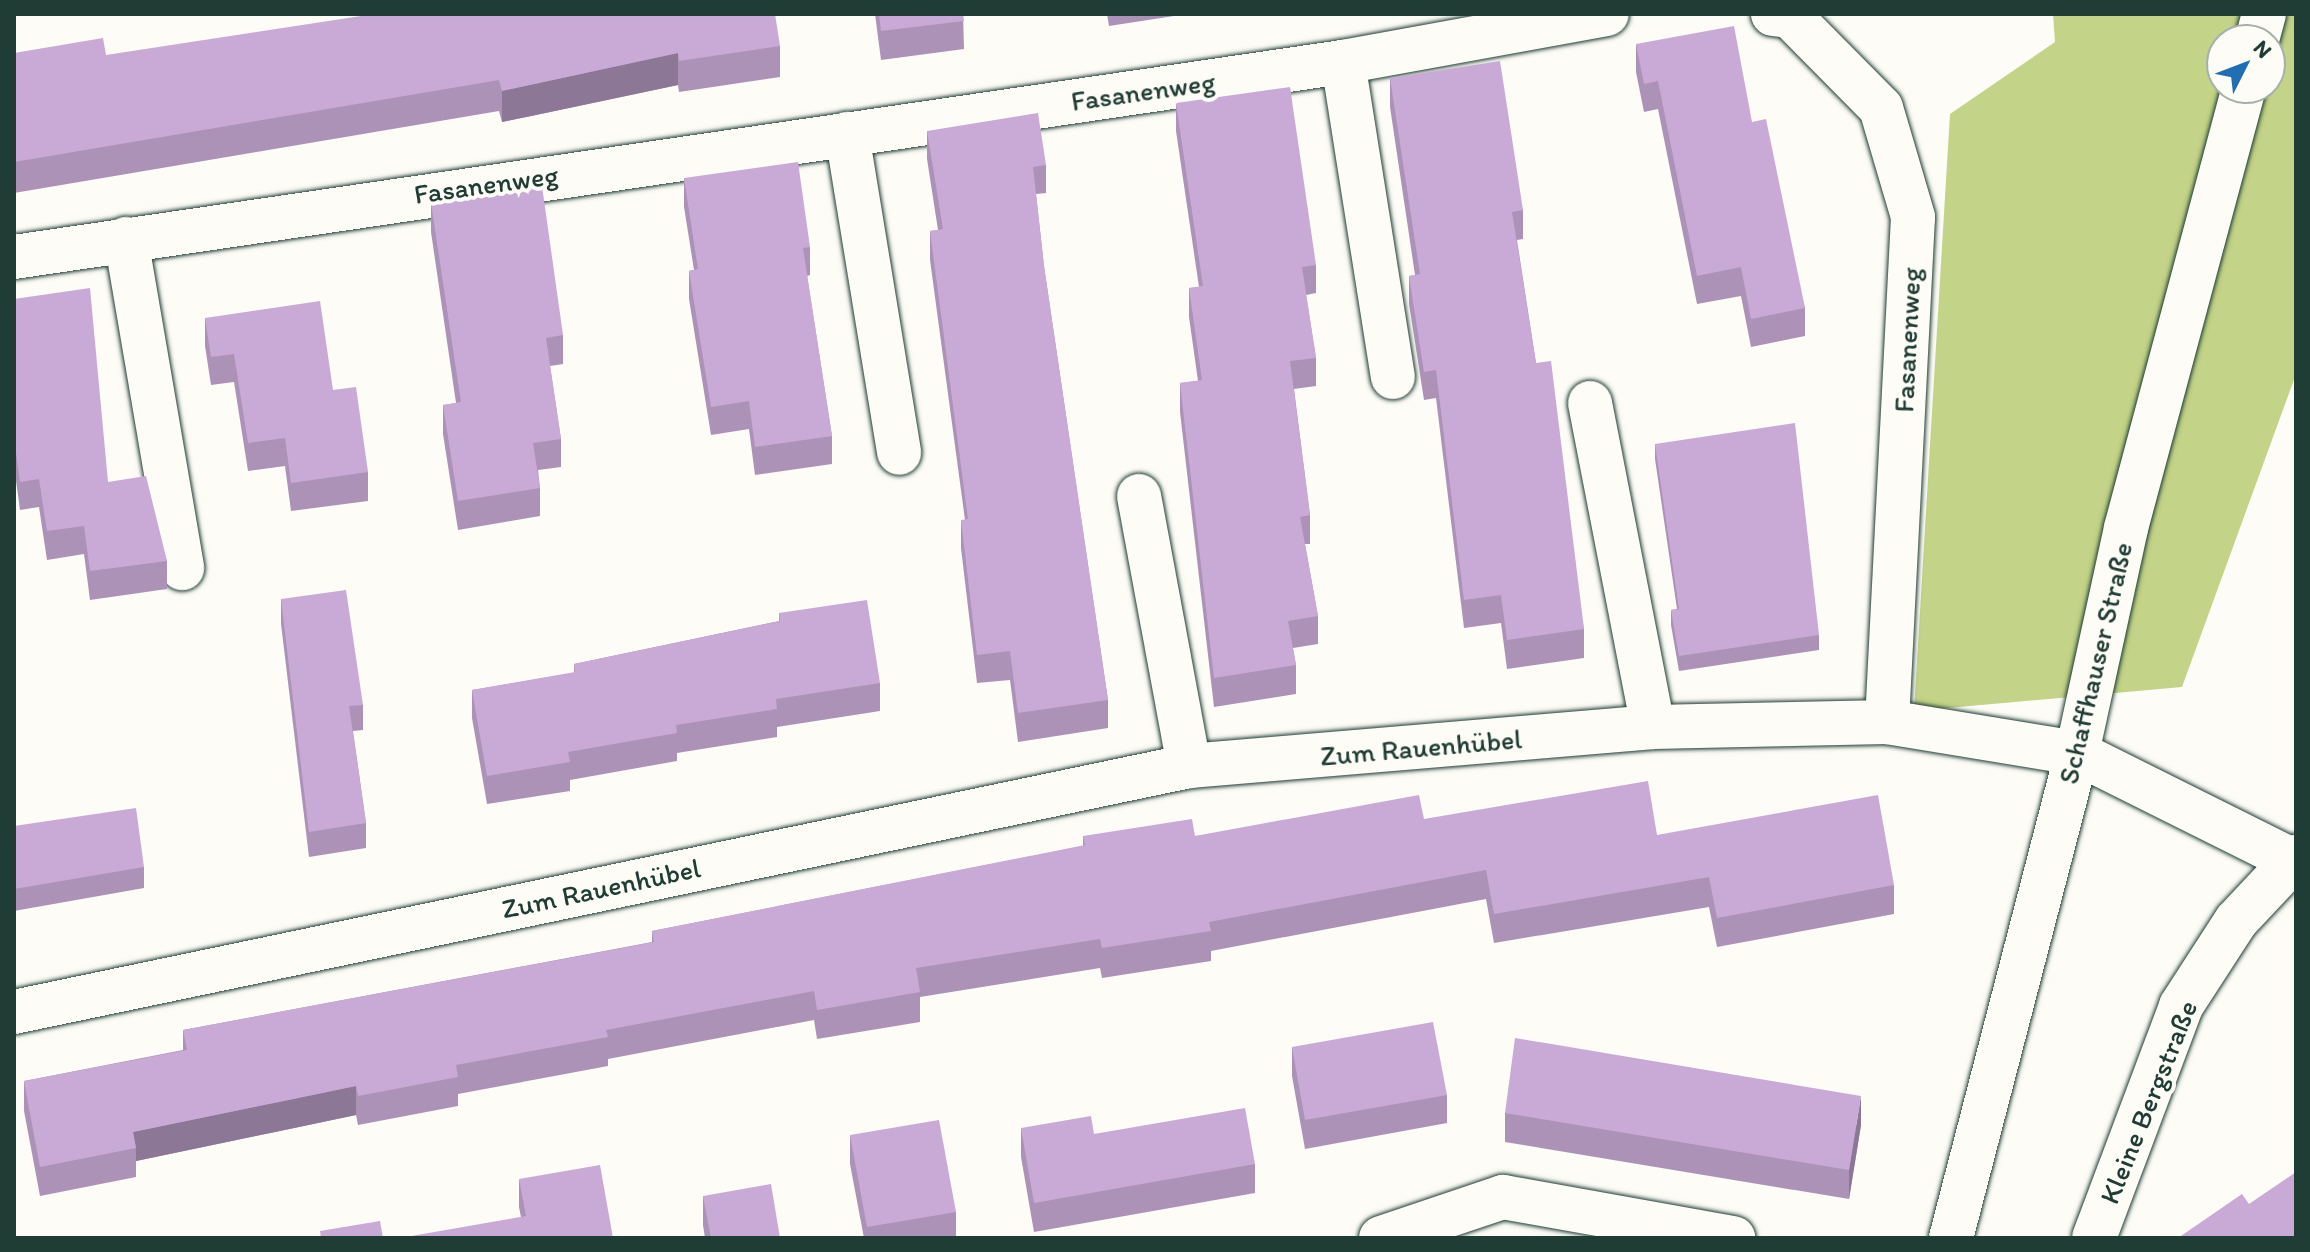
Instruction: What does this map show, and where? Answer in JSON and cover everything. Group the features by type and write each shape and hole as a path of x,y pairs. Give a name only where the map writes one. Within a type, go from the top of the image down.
{"street":[{"name":"Fasanenweg","path":"14,257 1343,62 1607,14"},
{"name":"Fasanenweg","path":"1773,14 1790,16 1881,108 1913,217 1887,722"},
{"path":"1343,62 1393,377"},
{"name":"Schaffhauser Straße","path":"1951,1238 2077,753 2126,528 2240,104"},
{"path":"847,134 899,453"},
{"path":"126,239 182,568"},
{"path":"1590,403 1653,727"},
{"path":"1139,496 1189,766"},
{"name":"Zum Rauenhübel","path":"14,1012 1189,766 1653,727 1887,722 2077,753 2295,860"},
{"name":"Kleine Bergstraße","path":"2094,1238 2181,1006 2236,921 2295,860"},
{"path":"1381,1238 1503,1197 1733,1238"}],"green space":[{"path":"2053,14 2296,14 2296,374 2182,687 1914,711 1950,114 2055,42"}],"building":[{"path":"374,14 775,14 780,46 679,61 678,53 502,91 499,80 14,162 14,53 103,38 106,55"},
{"path":"879,14 963,14 964,21 881,31"},
{"path":"1734,26 1752,122 1766,119 1805,308 1751,319 1741,267 1697,276 1658,81 1644,84 1636,44"},
{"path":"1500,61 1523,210 1512,212 1536,363 1551,361 1584,629 1507,640 1501,595 1464,600 1436,370 1424,372 1409,276 1420,274 1390,78"},
{"path":"1290,87 1316,265 1302,267 1316,358 1290,361 1310,515 1300,517 1318,616 1288,621 1296,665 1214,678 1180,383 1202,380 1189,288 1203,286 1176,103"},
{"path":"1038,113 1046,165 1033,167 1044,266 1108,700 1018,713 1010,651 977,655 961,520 968,519 930,231 943,229 927,131"},
{"path":"798,162 810,247 803,248 832,436 755,447 749,401 711,407 689,271 698,269 684,178"},
{"path":"542,186 563,335 546,338 561,439 533,443 540,488 458,501 443,405 461,402 431,203"},
{"path":"90,288 108,482 146,476 167,561 90,571 84,526 47,531 39,479 20,482 14,438 14,299"},
{"path":"320,301 333,390 356,387 368,472 291,483 285,438 248,443 234,354 211,357 205,318"},
{"path":"1795,423 1819,635 1679,656 1671,610 1679,609 1655,444"},
{"path":"346,590 363,705 349,706 366,823 309,832 281,599"},
{"path":"867,600 880,683 776,699 777,709 676,725 677,733 568,752 570,762 487,776 472,690 575,672 574,664 780,621 779,613"},
{"path":"1648,781 1657,835 1878,795 1894,885 1717,918 1709,877 1494,914 1486,870 1209,922 1211,931 1102,948 1100,939 916,968 920,992 817,1010 814,991 606,1030 608,1037 456,1065 458,1077 358,1096 356,1086 133,1132 136,1148 40,1167 24,1081 187,1050 183,1030 654,942 652,931 1085,845 1083,836 1192,819 1195,836 1419,795 1424,819"},
{"path":"136,808 144,867 14,889 14,826"},
{"path":"1433,1022 1447,1095 1305,1120 1292,1047"},
{"path":"1515,1038 1861,1096 1849,1170 1505,1113"},
{"path":"1245,1108 1255,1164 1034,1203 1021,1128 1091,1116 1094,1134"},
{"path":"939,1120 956,1212 867,1227 850,1135"},
{"path":"600,1165 613,1238 400,1238 526,1216 519,1179"},
{"path":"2296,1172 2296,1238 2178,1238 2242,1194 2249,1204"},
{"path":"771,1184 780,1238 711,1238 703,1196"},
{"path":"380,1221 383,1238 321,1238 320,1231"}]}
